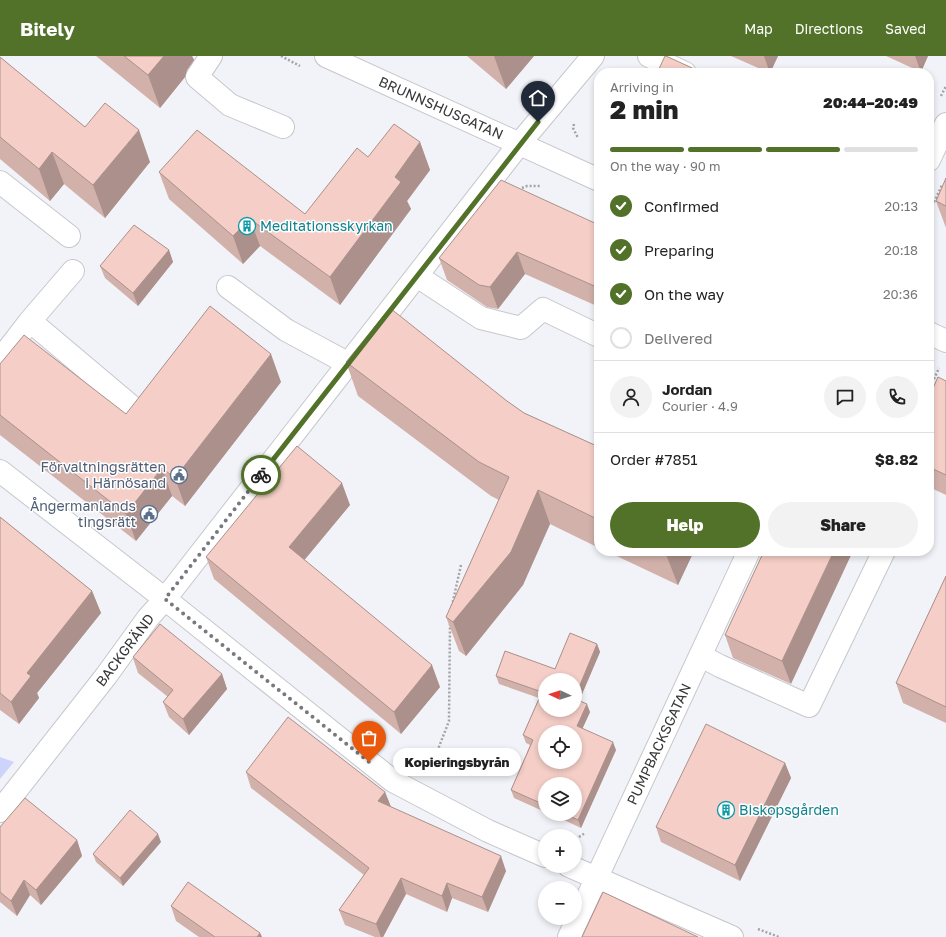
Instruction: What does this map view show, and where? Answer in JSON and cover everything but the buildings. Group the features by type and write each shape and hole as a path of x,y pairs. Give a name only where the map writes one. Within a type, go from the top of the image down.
{"street":[{"path":"210,56 197,77 230,105 283,127"},
{"name":"BRUNNSHUSGATAN","path":"326,56 594,178"},
{"name":"BACKGRÄND","path":"0,811 106,676 148,618 165,599 520,143 593,56"},
{"path":"649,56 674,68"},
{"path":"934,149 946,124"},
{"path":"0,182 69,236"},
{"path":"0,360 30,321 73,271"},
{"path":"417,276 480,318 521,328 543,309 594,334"},
{"path":"228,287 286,330 349,364"},
{"path":"30,321 138,412"},
{"path":"934,335 946,341"},
{"path":"0,472 165,599 393,781 488,831 538,853"},
{"name":"PUMPBACKSGATAN","path":"568,937 747,556"},
{"path":"701,656 809,706 882,556"},
{"path":"582,872 732,937"}],"path":[{"path":"575,117 573,128 578,140"},
{"path":"934,202 943,182"},
{"path":"521,188 528,186 541,186 548,188"},
{"path":"934,379 937,372"},
{"path":"450,613 461,565"},
{"path":"429,772 449,721 450,621"}],"shaded area":[{"path":"0,757 14,762 0,779"}],"way so far":[{"path":"261,475 165,599 369,762"}],"place":[{"name":"Meditationsskyrkan","path":"247,226"},
{"name":"Förvaltningsrätten i Härnösand","path":"179,475"},
{"name":"Ångermanlands tingsrätt","path":"149,514"},
{"name":"Kopieringsbyrån","path":"369,762"},
{"name":"Biskopsgården","path":"726,810"}],"route":[{"path":"261,475 538,122"}]}
